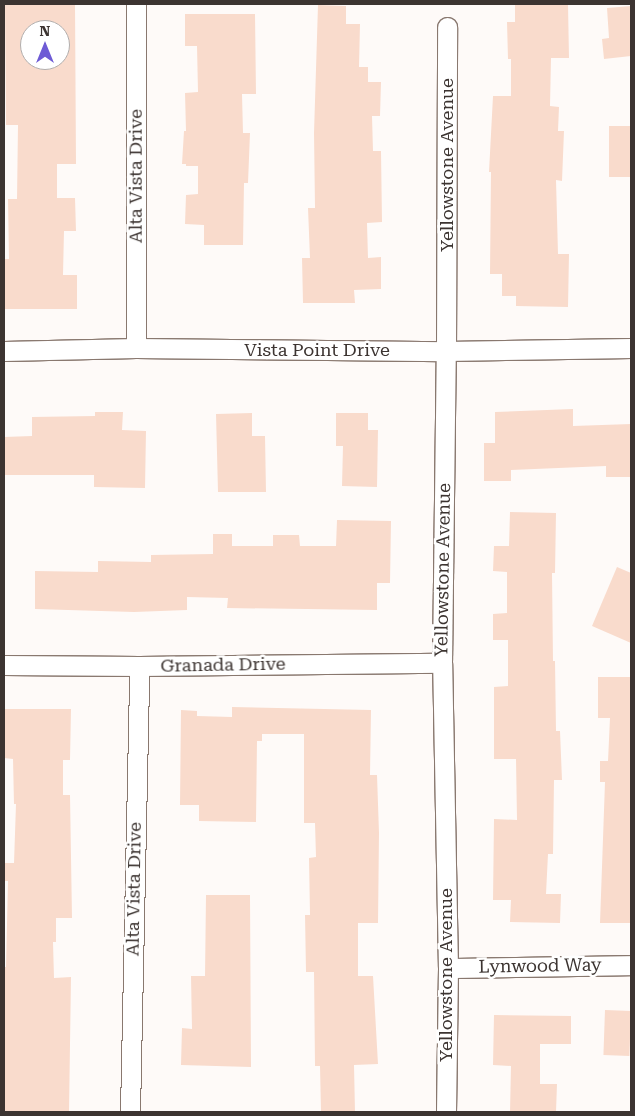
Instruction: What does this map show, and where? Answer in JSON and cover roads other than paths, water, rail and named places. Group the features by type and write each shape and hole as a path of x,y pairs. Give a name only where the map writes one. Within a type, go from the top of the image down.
{"street":[{"name":"Alta Vista Drive","path":"136,4 136,348"},
{"name":"Yellowstone Avenue","path":"446,1112 448,968 442,663 446,351 447,27"},
{"name":"Vista Point Drive","path":"4,352 136,348 446,351 631,348"},
{"name":"Granada Drive","path":"4,665 139,666 442,663"},
{"name":"Alta Vista Drive","path":"130,1112 139,666"},
{"name":"Lynwood Way","path":"448,968 631,965"}]}
